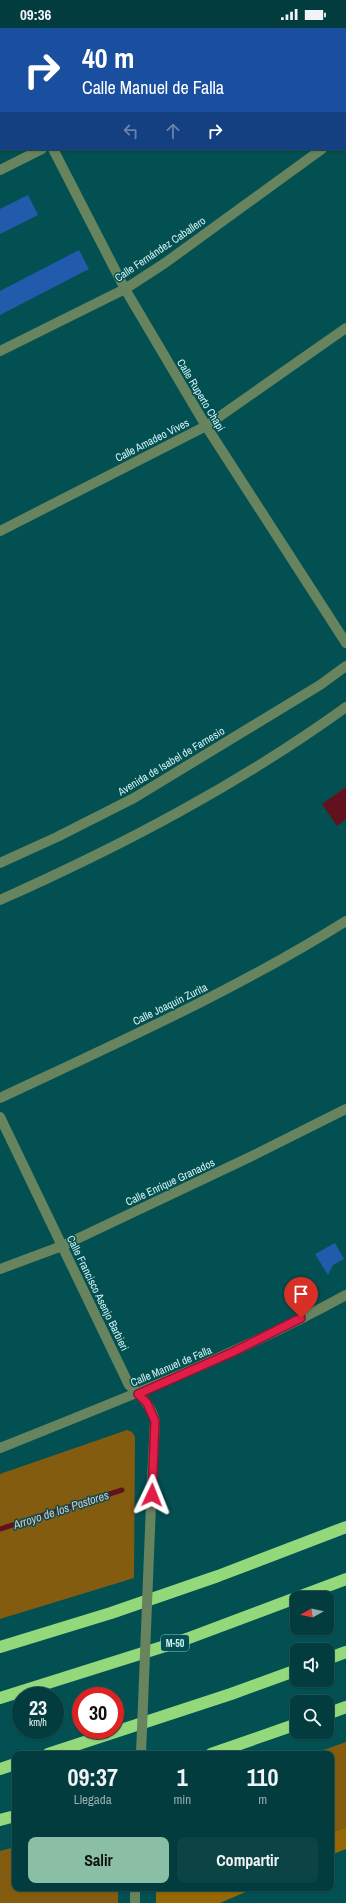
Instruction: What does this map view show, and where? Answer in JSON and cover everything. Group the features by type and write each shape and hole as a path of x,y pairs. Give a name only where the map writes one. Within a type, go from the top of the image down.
{"highway":[{"path":"0,1647 111,1613 218,1576 346,1527"},
{"name":"M-50","path":"0,1698 181,1641 346,1579"},
{"path":"334,1656 346,1652"},
{"path":"57,1751 232,1694 290,1673"},
{"path":"334,1711 346,1707"},
{"path":"220,1751 290,1726"},
{"path":"0,1769 12,1765"},
{"path":"0,1820 12,1817"}],"street":[{"path":"0,170 40,150"},
{"name":"Calle Ruperto Chapí","path":"54,150 125,288 206,426 346,643"},
{"name":"Calle Fernández Caballero","path":"0,351 125,288 165,263 321,150"},
{"name":"Calle Amadeo Vives","path":"0,531 206,426 346,328"},
{"name":"Avenida de Isabel de Farnesio","path":"0,863 57,837 134,798 320,685 346,666"},
{"path":"0,900 68,869 150,828 239,779 346,707"},
{"name":"Calle Joaquín Zurita","path":"0,1098 167,1020 247,979 346,921"},
{"name":"Calle Enrique Granados","path":"0,1269 62,1246 250,1158 346,1109"},
{"name":"Calle Francisco Asenjo Barbieri","path":"0,1117 129,1385 147,1403 155,1421 141,1751"},
{"name":"Calle Manuel de Falla","path":"0,1448 138,1394 233,1352 346,1295"}],"shaded area":[{"path":"346,787 346,819 337,826 322,804"},
{"path":"127,1430 132,1432 135,1437 134,1578 0,1619 0,1474"},
{"path":"346,1742 346,1827 334,1832 334,1751 320,1751"},
{"path":"346,1827 346,1849 334,1854 334,1832"},
{"path":"12,1848 12,1891 118,1891 118,1903 0,1903 0,1851"},
{"path":"156,1891 248,1891 220,1903 156,1903"}],"building":[{"path":"28,195 38,215 0,234 0,209"},
{"path":"79,250 89,269 0,315 0,291"},
{"path":"335,1243 344,1259 333,1265 328,1275 315,1254"}],"waterway":[{"name":"Arroyo de los Pastores","path":"0,1529 122,1490"}],"route":[{"path":"152,1495 155,1421 147,1403 138,1394 233,1352 301,1318"}]}
